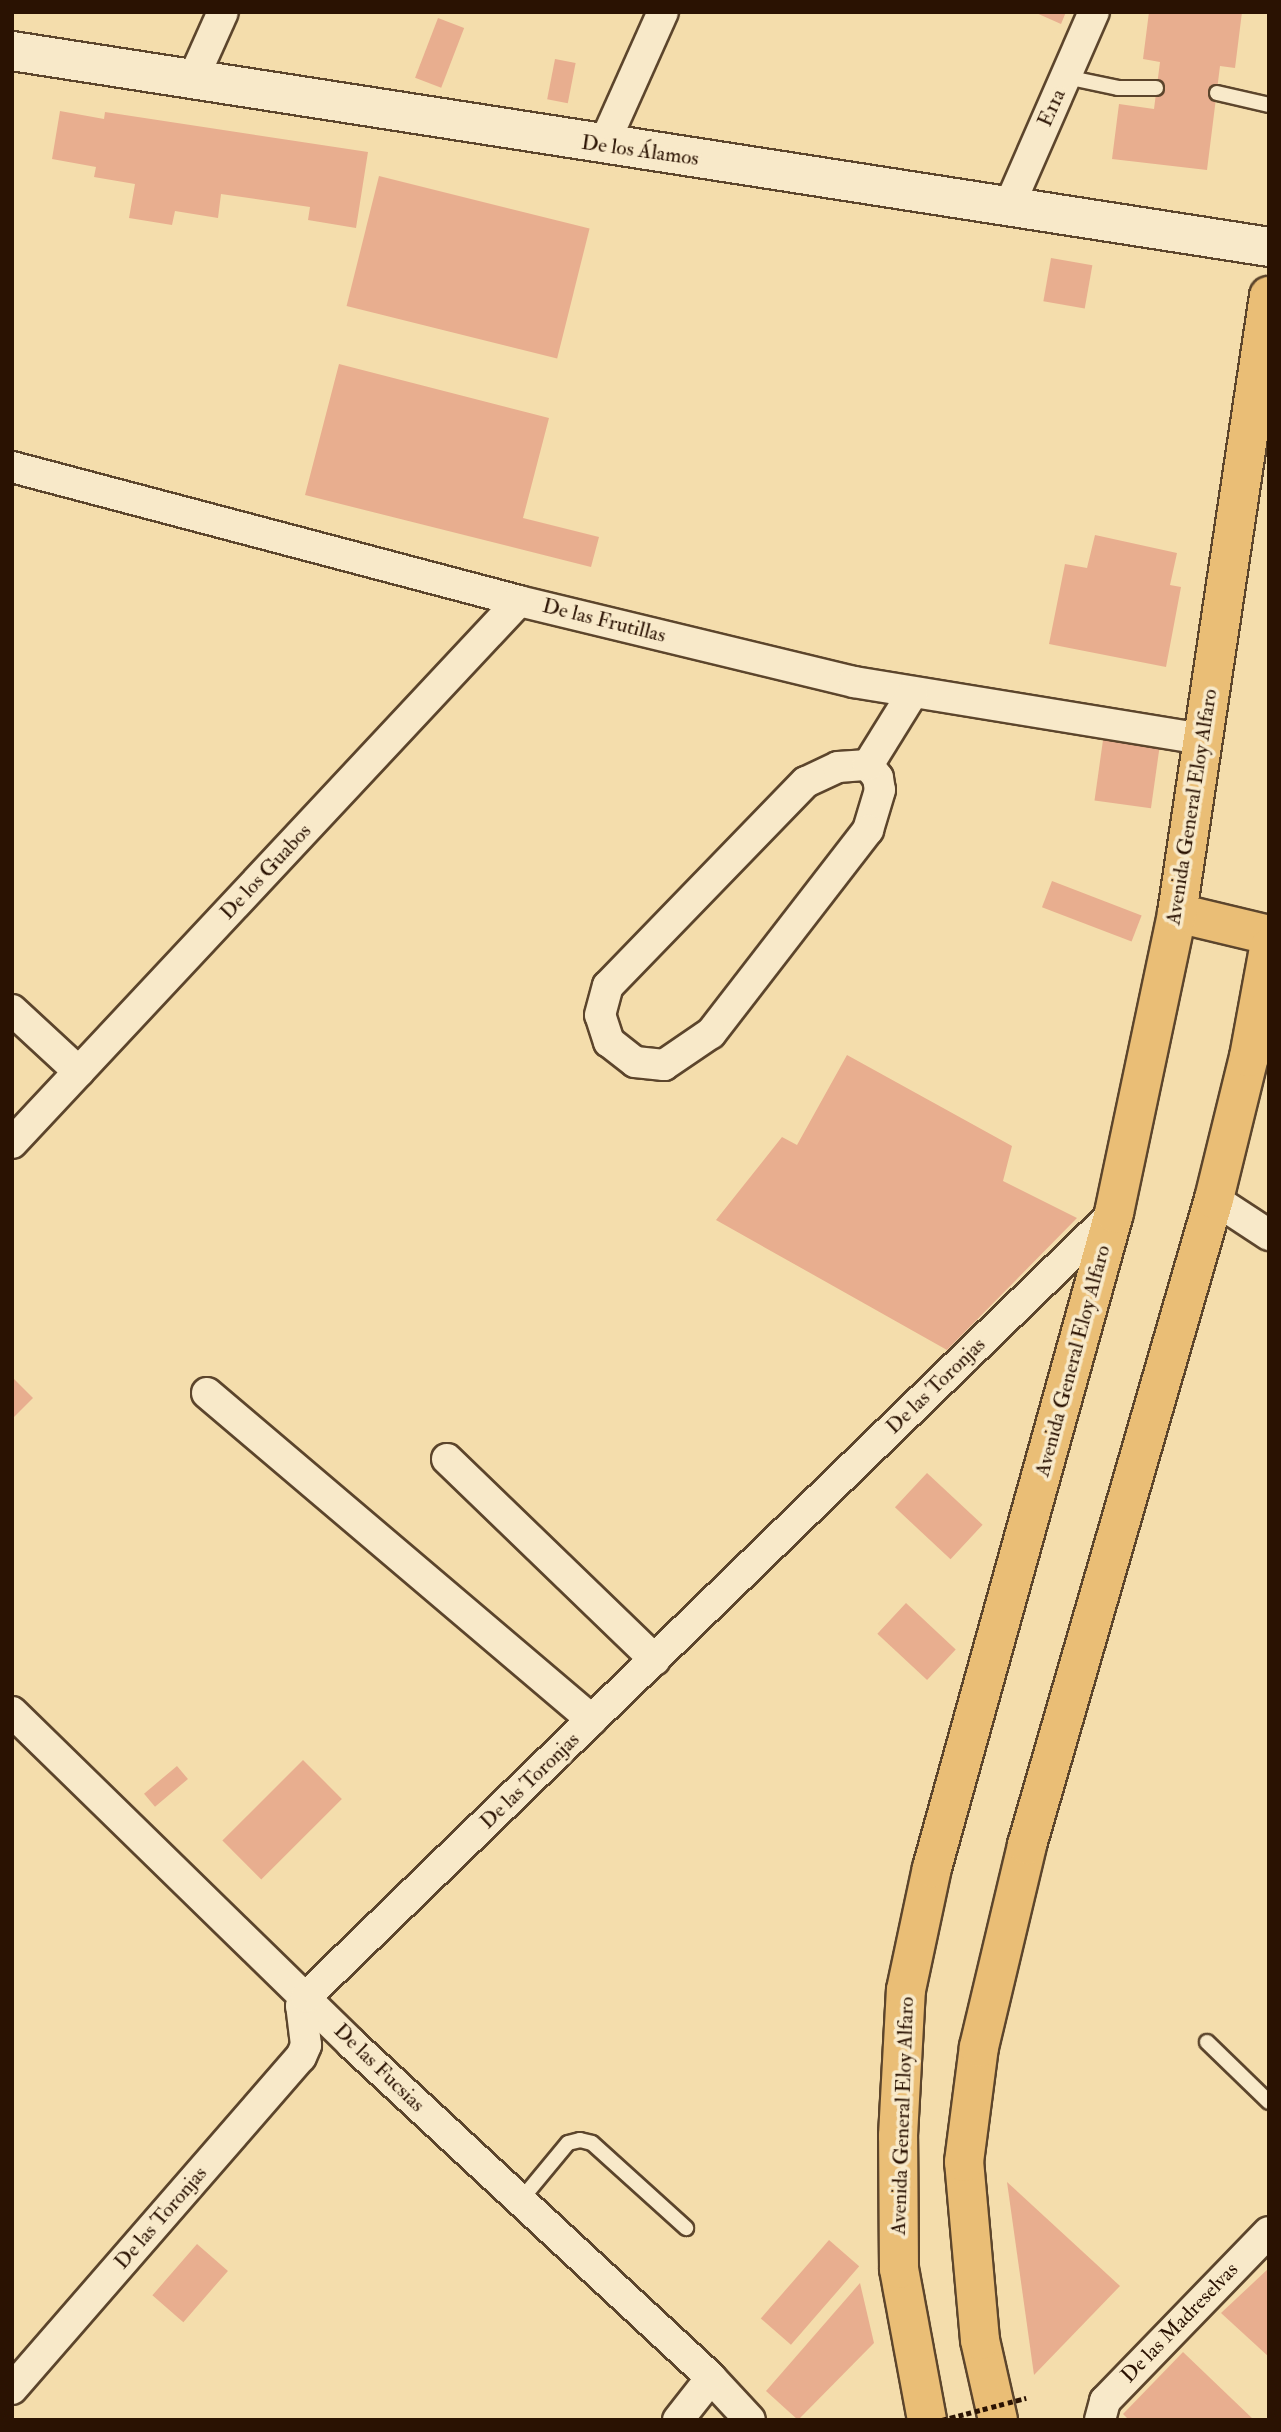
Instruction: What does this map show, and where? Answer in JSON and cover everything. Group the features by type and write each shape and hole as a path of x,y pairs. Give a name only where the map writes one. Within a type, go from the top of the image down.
{"main road":[{"name":"Avenida General Eloy Alfaro","path":"927,2420 899,2269 898,2136 906,1990 932,1868 1114,1213 1177,913 1269,296"},
{"path":"1177,913 1269,935"},
{"path":"1012,2409 980,2340 964,2162 979,2047 1027,1844 1214,1199 1265,996 1269,948"}],"street":[{"path":"193,79 223,12"},
{"path":"603,146 663,12"},
{"name":"E11a","path":"1010,204 1094,12"},
{"name":"De los Álamos","path":"12,51 603,146 1010,204 1269,247"},
{"name":"De las Frutillas","path":"12,467 519,601 912,694 1203,739"},
{"name":"De los Guabos","path":"12,1143 519,601"},
{"path":"868,765 912,694"},
{"path":"868,765 878,779 880,790 868,830 710,1033 664,1065 635,1062 609,1042 600,1015 608,986 806,782 838,767 868,765"},
{"path":"12,1010 79,1072"},
{"path":"1214,1199 1269,1235"},
{"name":"De las Toronjas","path":"12,2389 301,2057 306,2045 301,2006 306,1997 1114,1213"},
{"path":"207,1393 592,1720"},
{"path":"447,1459 654,1660"},
{"name":"De las Fucsias","path":"12,1712 520,2201 711,2378 750,2420"},
{"name":"De las Madreselvas","path":"1100,2420 1105,2401 1269,2232"},
{"path":"678,2420 711,2378"}],"lane":[{"path":"1066,77 1118,88 1157,88"},
{"path":"1217,93 1269,106"},
{"path":"1207,2042 1269,2102"},
{"path":"520,2201 568,2143 580,2140 592,2143 687,2228"}],"path":[{"path":"942,2420 1012,2409"}],"building":[{"path":"1034,12 1066,12 1061,24"},
{"path":"1149,12 1242,12 1235,68 1220,66 1207,170 1112,159 1119,104 1154,109 1160,62 1143,59"},
{"path":"438,18 464,28 441,88 415,78"},
{"path":"555,59 576,63 568,103 547,99"},
{"path":"60,111 104,119 105,112 368,152 356,228 308,220 310,207 221,194 218,218 175,211 172,225 129,218 135,184 94,177 96,167 52,159"},
{"path":"379,176 590,228 557,359 347,306"},
{"path":"1051,258 1092,265 1085,309 1043,301"},
{"path":"339,364 549,418 523,518 599,537 591,567 305,495"},
{"path":"1095,535 1177,553 1170,585 1181,587 1166,667 1049,644 1065,564 1087,568"},
{"path":"1103,740 1159,748 1151,808 1095,800"},
{"path":"1052,881 1142,915 1132,942 1042,907"},
{"path":"847,1055 1012,1146 1003,1181 1077,1218 947,1350 716,1220 782,1137 797,1145"},
{"path":"12,1377 33,1398 12,1419"},
{"path":"927,1473 983,1525 951,1559 895,1507"},
{"path":"906,1603 956,1649 927,1680 877,1634"},
{"path":"303,1760 342,1799 261,1880 222,1841"},
{"path":"177,1766 188,1779 155,1807 144,1794"},
{"path":"1007,2182 1120,2286 1034,2375"},
{"path":"829,2240 859,2266 791,2345 761,2318"},
{"path":"197,2244 228,2271 183,2322 152,2295"},
{"path":"1269,2268 1269,2357 1221,2313"},
{"path":"860,2283 874,2343 798,2420 766,2391"},
{"path":"1183,2352 1254,2420 1129,2420 1123,2414"}]}
